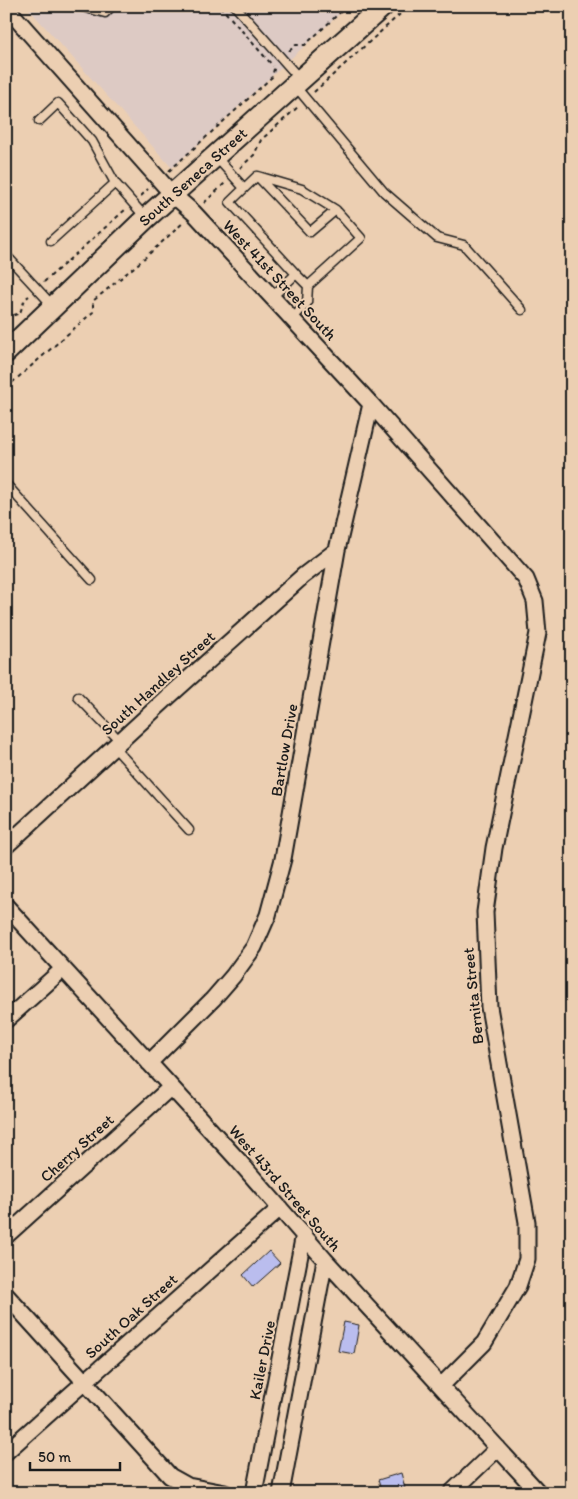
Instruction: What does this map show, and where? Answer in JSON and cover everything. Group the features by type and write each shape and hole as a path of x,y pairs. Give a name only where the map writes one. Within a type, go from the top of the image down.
{"street":[{"name":"South Seneca Street","path":"8,348 53,306 139,210 166,187 215,156 300,88 383,6"},
{"name":"West 41st Street South","path":"6,7 166,187 194,213 371,404 526,579"},
{"name":"Bartlow Drive","path":"149,1062 214,999 251,951 263,929 283,859 337,550 371,404"},
{"name":"South Handley Street","path":"6,846 304,576 337,550"},
{"name":"Bernita Street","path":"442,1386 484,1343 518,1286 527,1259 527,1222 489,1007 485,955 485,912 494,848 538,633 535,601 526,579"},
{"name":"West 43rd Street South","path":"6,906 304,1234 325,1260 539,1493"},
{"path":"6,1020 64,968"},
{"name":"Cherry Street","path":"6,1236 171,1087"},
{"name":"South Oak Street","path":"6,1452 280,1208"},
{"name":"Kailer Drive","path":"254,1493 304,1234"},
{"path":"281,1493 325,1260"},
{"path":"6,1295 170,1476 188,1486 224,1493"},
{"path":"451,1493 498,1448"}],"lane":[{"path":"78,6 105,13 112,6"},
{"path":"234,6 282,58 300,88 384,192 438,238 464,245 522,310"},
{"path":"39,121 58,103 92,141 115,183 139,210"},
{"path":"215,156 244,188"},
{"path":"257,176 230,202 308,286"},
{"path":"257,176 310,232 336,210"},
{"path":"257,176 302,189 336,210 360,238 308,286 307,303 292,319"},
{"path":"51,241 115,183"},
{"path":"6,256 53,306"},
{"path":"272,297 296,274"},
{"path":"6,484 92,580"},
{"path":"78,697 189,830"}],"path":[{"path":"220,6 273,66"},
{"path":"6,318 20,313 25,299 37,288 166,187 272,77 273,66 296,45 305,45 347,6"},
{"path":"6,388 93,312 93,301 139,263 254,155 261,140 300,88 409,6"}],"shaded area":[{"path":"26,6 348,6 172,168"}],"building":[{"path":"269,1251 280,1263 253,1287 243,1275"},
{"path":"344,1322 359,1325 354,1354 338,1351"},
{"path":"401,1473 405,1488 382,1493 378,1480"}]}
